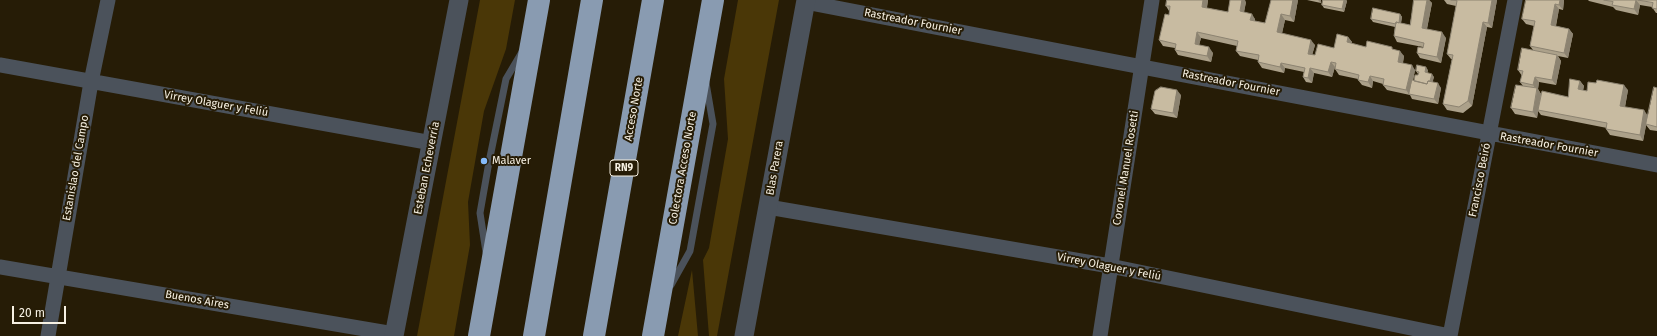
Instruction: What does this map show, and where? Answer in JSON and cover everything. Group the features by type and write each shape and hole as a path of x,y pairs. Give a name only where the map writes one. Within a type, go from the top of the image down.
{"highway":[{"path":"479,336 539,0"},
{"path":"534,336 592,0"},
{"name":"Acceso Norte","path":"594,336 653,0"},
{"name":"Colectora Acceso Norte","path":"653,336 713,0"}],"street":[{"name":"Estanislao del Campo","path":"48,336 91,82 108,0"},
{"name":"Esteban Echeverría","path":"394,335 459,0"},
{"name":"Coronel Manuel Rosetti","path":"1100,336 1152,0"},
{"name":"Francisco Beiró","path":"1450,336 1515,0"},
{"name":"Rastreador Fournier","path":"806,1 1488,134 1657,165"},
{"name":"Blas Parera","path":"744,336 806,1"},
{"name":"Virrey Olaguer y Feliú","path":"0,65 432,143"},
{"name":"Virrey Olaguer y Feliú","path":"768,207 1110,266 1450,336"},
{"name":"Buenos Aires","path":"0,267 394,335"}],"shaded area":[{"path":"480,0 515,0 506,49 484,111 468,202 470,245 454,336 417,336"},
{"path":"738,0 779,0 717,336 709,336 703,260 709,248 728,139 724,79"},
{"path":"692,270 698,336 678,336"}],"building":[{"path":"1167,0 1203,0 1202,7 1228,12 1230,0 1242,0 1240,11 1252,14 1250,20 1265,23 1271,0 1293,0 1290,16 1281,14 1277,32 1311,40 1308,54 1315,55 1318,44 1334,48 1337,34 1348,37 1347,42 1366,47 1367,41 1392,47 1392,49 1400,51 1398,62 1412,65 1406,90 1383,85 1384,79 1370,76 1368,82 1358,80 1359,75 1335,69 1336,63 1331,62 1328,72 1310,68 1308,78 1303,77 1305,68 1281,63 1280,67 1258,62 1259,55 1236,51 1238,41 1197,32 1195,44 1209,47 1207,56 1175,50 1176,44 1159,40 1165,14 1169,15 1170,6 1166,6"},
{"path":"1323,0 1344,0 1342,9 1322,5"},
{"path":"1414,0 1427,0 1422,28 1442,32 1437,57 1417,53 1418,47 1423,48 1424,43 1394,36 1396,22 1410,25"},
{"path":"1451,0 1492,0 1488,23 1483,22 1468,101 1459,107 1443,104 1453,55 1447,54 1457,1"},
{"path":"1526,0 1560,0 1559,5 1555,4 1551,25 1569,29 1564,53 1530,46 1535,21 1522,19"},
{"path":"1604,0 1636,0 1634,9 1612,5 1613,2"},
{"path":"1638,0 1657,0 1657,9 1652,8 1653,3"},
{"path":"1373,8 1400,14 1399,23 1396,22 1396,24 1371,19"},
{"path":"1522,48 1557,55 1552,80 1535,77 1533,85 1520,82 1523,71 1518,70"},
{"path":"1417,65 1426,67 1425,72 1432,74 1430,81 1428,81 1427,84 1414,81 1415,75 1418,75 1419,72 1416,71"},
{"path":"1570,79 1580,81 1578,89 1587,91 1588,82 1596,83 1597,80 1624,85 1620,106 1644,110 1640,135 1606,129 1607,123 1538,110 1542,91 1568,97"},
{"path":"1412,80 1427,84 1428,81 1438,83 1434,99 1409,94"},
{"path":"1516,85 1537,88 1533,112 1511,108"},
{"path":"1161,87 1177,90 1173,113 1151,109 1155,91"},
{"path":"1654,87 1657,88 1657,127 1646,124"}],"place":[{"name":"Malaver","path":"484,161"}]}
